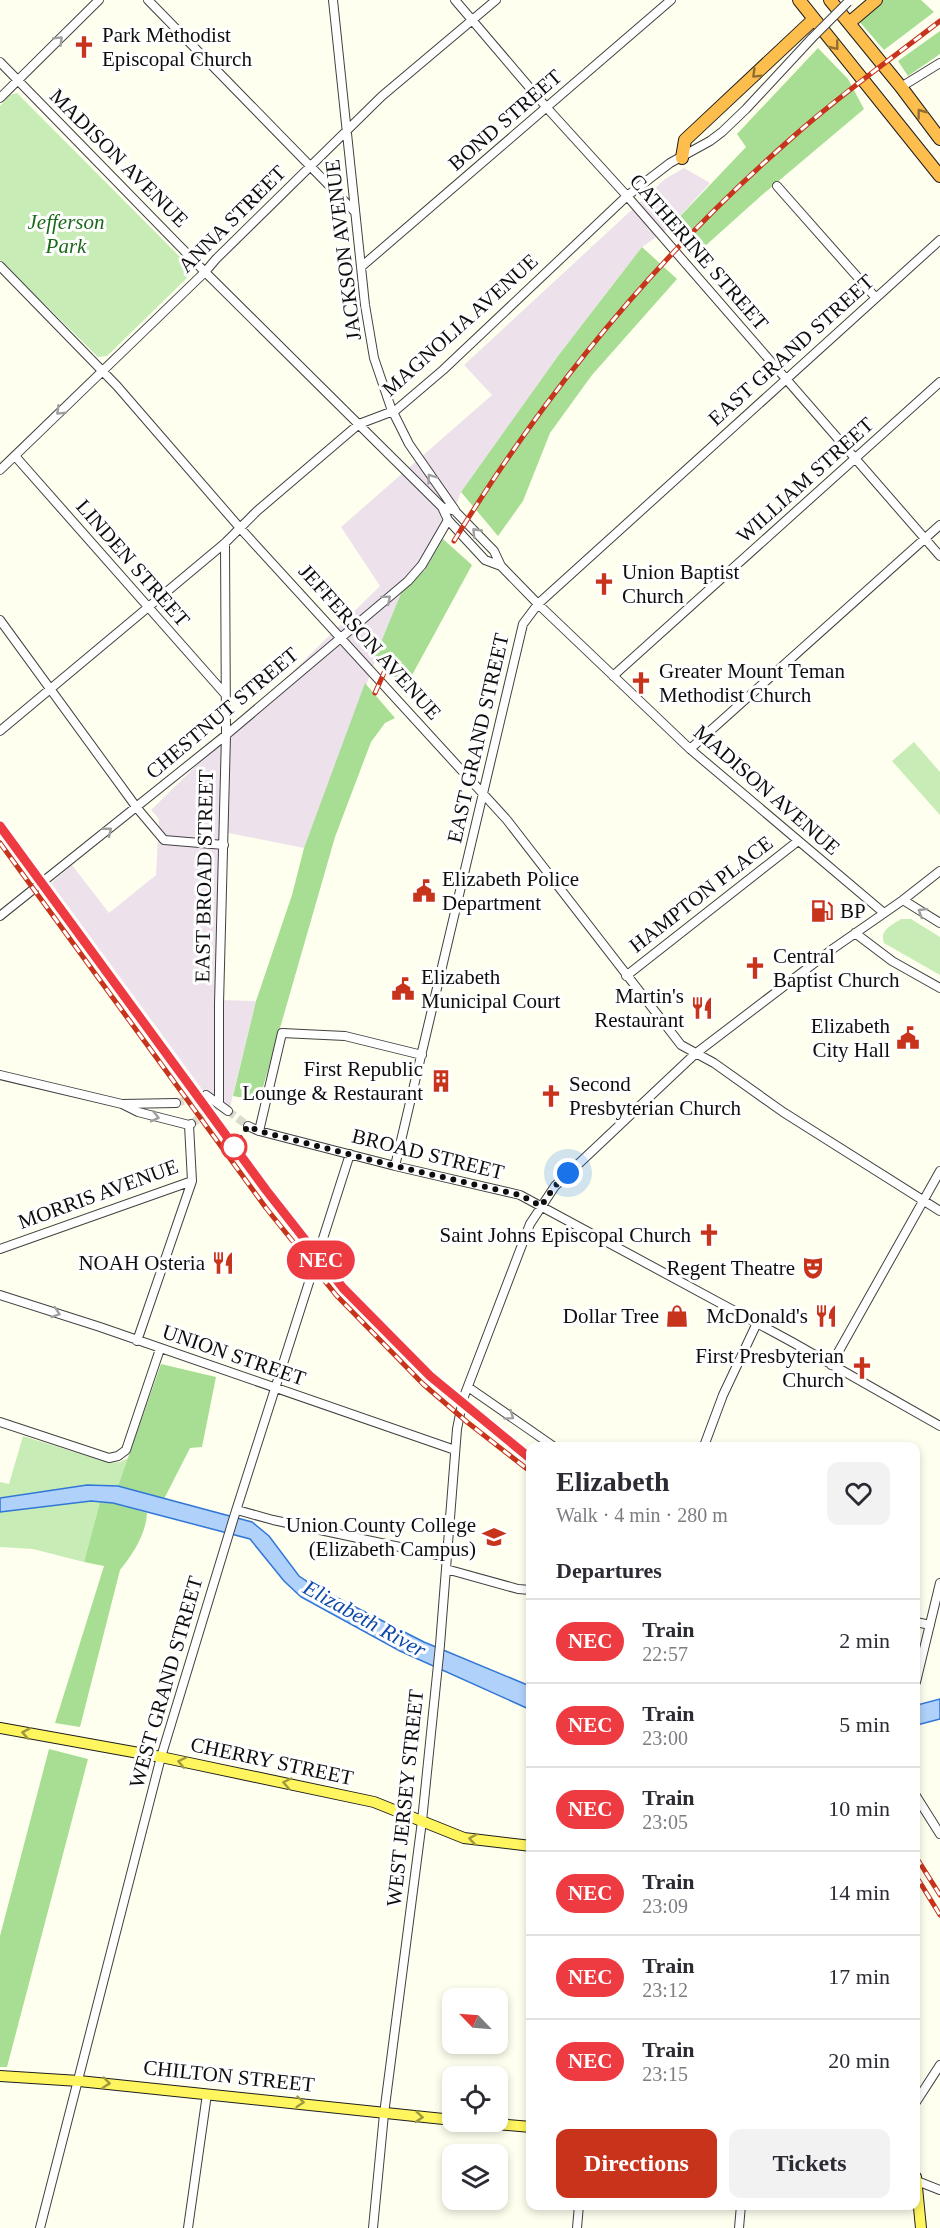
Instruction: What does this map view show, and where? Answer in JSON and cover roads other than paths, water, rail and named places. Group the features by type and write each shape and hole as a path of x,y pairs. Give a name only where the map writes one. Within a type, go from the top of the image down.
{"highway":[{"path":"799,0 940,176"},
{"path":"830,0 940,138"},
{"path":"849,23 876,0"},
{"path":"682,158 685,140 814,19"}],"main road":[{"name":"CHERRY STREET","path":"0,1728 161,1757 374,1802 464,1838 526,1845"},
{"name":"CHILTON STREET","path":"3,2076 79,2080 442,2119"},
{"path":"508,2125 526,2127"},
{"path":"920,2210 921,2228"}],"street":[{"path":"0,98 99,0"},
{"path":"148,0 355,212"},
{"name":"CATHERINE STREET","path":"455,0 940,556"},
{"name":"ANNA STREET","path":"0,470 205,272 382,96 496,0"},
{"name":"BOND STREET","path":"361,267 671,0"},
{"name":"MAGNOLIA AVENUE","path":"0,730 225,543 359,424 393,412 443,370 627,196 670,163 682,158 722,132 849,1"},
{"name":"JACKSON AVENUE","path":"335,2 361,267 374,358 393,412 409,444 455,511"},
{"name":"MADISON AVENUE","path":"0,62 205,272 442,507 448,520 485,560 501,566"},
{"path":"901,87 940,63"},
{"path":"777,186 876,298"},
{"name":"EAST GRAND STREET","path":"395,1166 523,624 538,604 940,240"},
{"name":"JEFFERSON AVENUE","path":"0,266 102,370 240,528 342,637 514,828 681,1045 714,1063 783,1112 940,1211"},
{"name":"WILLIAM STREET","path":"613,676 940,382"},
{"name":"LINDEN STREET","path":"15,456 225,694"},
{"name":"MADISON AVENUE","path":"442,507 455,511 494,551 501,566 538,604 690,748 884,913"},
{"name":"CHESTNUT STREET","path":"0,916 226,735 408,581 422,565 448,520"},
{"path":"690,748 940,525"},
{"name":"EAST BROAD STREET","path":"217,1105 226,735 225,543"},
{"path":"0,620 137,808 164,840 224,845"},
{"name":"HAMPTON PLACE","path":"626,976 798,842"},
{"name":"WEST JERSEY STREET","path":"373,2228 384,2114 422,1821 440,1646 459,1419 468,1387 530,1224 555,1186 695,1054 940,871"},
{"path":"903,900 940,923"},
{"path":"855,933 892,961 940,988"},
{"path":"259,1131 282,1033 345,1036 422,1055"},
{"path":"0,1075 122,1104 176,1103"},
{"path":"206,1095 228,1111"},
{"name":"MORRIS AVENUE","path":"0,1249 192,1181 190,1125 138,1112 122,1104"},
{"name":"BROAD STREET","path":"248,1126 259,1131 395,1166 520,1195 757,1323 940,1426"},
{"name":"WEST GRAND STREET","path":"40,2228 161,1757 275,1387 350,1154"},
{"path":"831,1365 940,1171"},
{"path":"136,1341 192,1181"},
{"name":"UNION STREET","path":"0,1295 100,1327 455,1450"},
{"path":"705,1442 723,1395 757,1323"},
{"path":"0,1422 109,1458 118,1456 126,1449 160,1349"},
{"path":"468,1387 547,1442"},
{"path":"236,1514 447,1557"},
{"path":"446,1569 526,1590"},
{"path":"920,1666 940,1584"},
{"path":"920,1623 930,1625"},
{"path":"920,1803 940,1833"},
{"path":"920,2096 940,2066"},
{"path":"188,2228 207,2094"},
{"path":"920,2180 940,2190"},
{"path":"577,2228 579,2210"},
{"path":"739,2228 741,2210"}],"water":[{"name":"Elizabeth River","path":"87,1485 118,1486 252,1522 269,1536 299,1576 314,1586 424,1642 526,1684 526,1708 400,1651 301,1597 284,1581 250,1539 113,1503 91,1501 0,1512 0,1498"},
{"path":"940,1699 940,1719 920,1724 920,1704"}],"tunnel":[{"path":"176,1103 206,1095"},
{"path":"191,1124 215,1107"},
{"path":"228,1111 248,1126"}],"railway":[{"path":"454,541 490,485 567,377 652,275 697,227 811,121 940,21"},
{"path":"375,693 387,666"},
{"path":"0,826 274,1202 343,1288 430,1376 526,1455"},
{"path":"0,843 266,1208 336,1295 423,1384 526,1468"},
{"path":"920,1863 940,1895"},
{"path":"920,1882 940,1915"}],"train":[{"name":"NEC","path":"0,826 285,1216 343,1288 405,1353 450,1395 526,1455"}],"place":[{"name":"Park Methodist Episcopal Church","path":"84,47"},
{"name":"Union Baptist Church","path":"604,584"},
{"name":"Greater Mount Teman Methodist Church","path":"641,683"},
{"name":"Elizabeth Police Department","path":"424,891"},
{"name":"BP","path":"822,911"},
{"name":"Central Baptist Church","path":"755,968"},
{"name":"Elizabeth Municipal Court","path":"403,989"},
{"name":"Martin's Restaurant","path":"702,1008"},
{"name":"Elizabeth City Hall","path":"908,1038"},
{"name":"First Republic Lounge & Restaurant","path":"441,1081"},
{"name":"Second Presbyterian Church","path":"551,1096"},
{"name":"Saint Johns Episcopal Church","path":"709,1235"},
{"name":"NOAH Osteria","path":"223,1263"},
{"name":"Regent Theatre","path":"813,1268"},
{"name":"Dollar Tree","path":"677,1316"},
{"name":"McDonald's","path":"826,1316"},
{"name":"First Presbyterian Church","path":"862,1368"},
{"name":"Union County College (Elizabeth Campus)","path":"494,1537"}],"park label":[{"name":"Jefferson Park","path":"66,234"}]}
